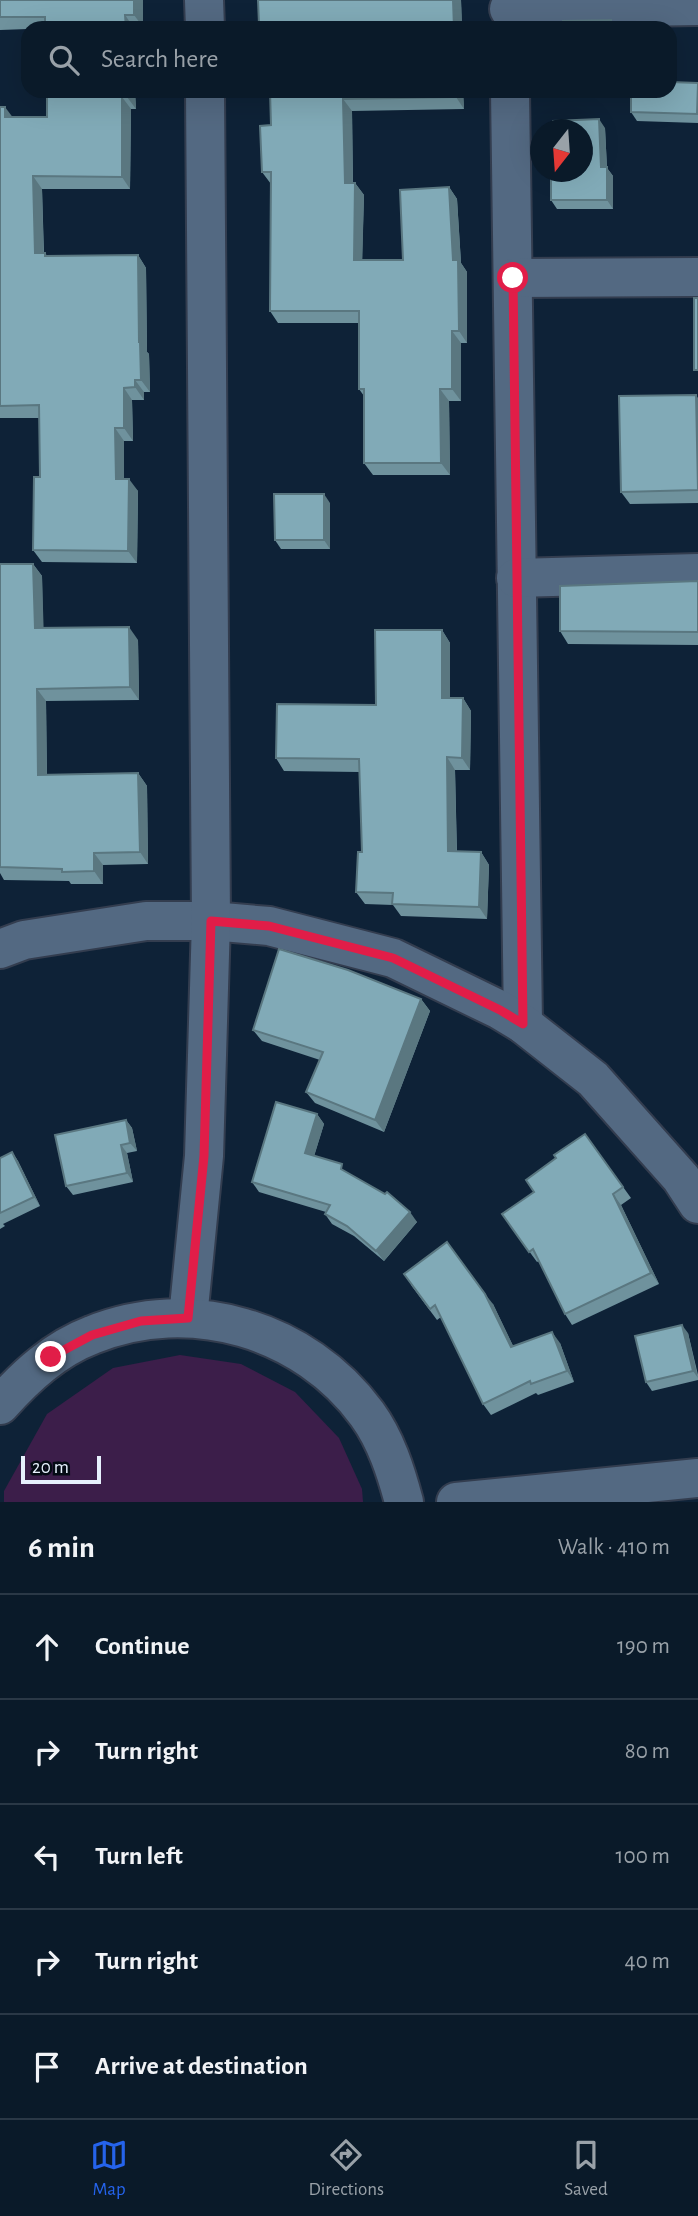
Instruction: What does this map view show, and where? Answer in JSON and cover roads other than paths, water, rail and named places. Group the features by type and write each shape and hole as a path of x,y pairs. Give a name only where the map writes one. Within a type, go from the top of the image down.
{"street":[{"path":"204,0 205,21"},
{"path":"509,12 698,6"},
{"path":"188,1318 204,1156 211,921 205,98"},
{"path":"510,98 523,1024"},
{"path":"513,278 698,276"},
{"path":"516,578 698,573"},
{"path":"0,949 24,940 146,921 211,921 269,926 393,958 500,1010 523,1024 593,1079 681,1178 698,1204"},
{"path":"0,1405 21,1381 51,1357 92,1335 141,1321 188,1318 228,1323 276,1339 312,1360 348,1391 369,1416 394,1465 404,1502"},
{"path":"456,1502 698,1478"}]}
